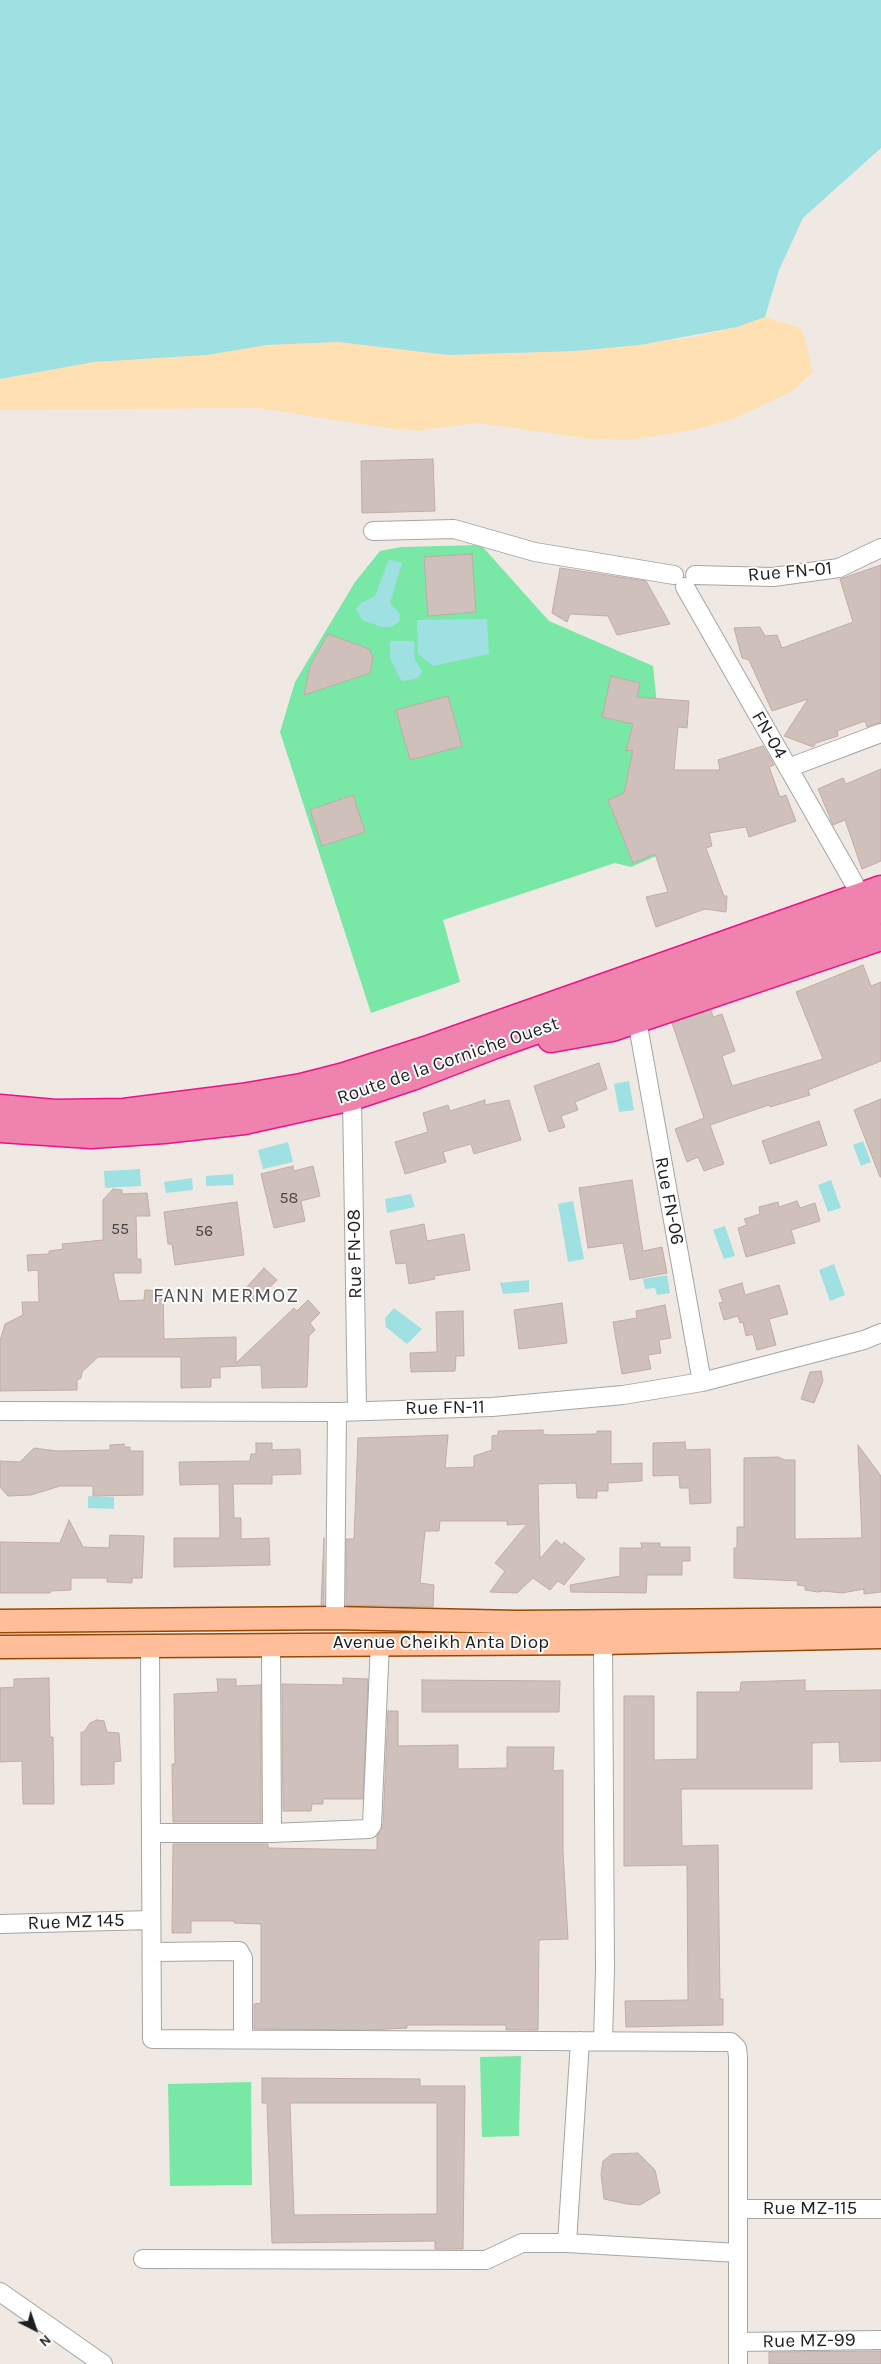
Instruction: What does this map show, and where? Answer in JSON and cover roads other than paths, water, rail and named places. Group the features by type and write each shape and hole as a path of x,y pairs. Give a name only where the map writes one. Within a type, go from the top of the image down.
{"highway":[{"path":"399,1059 411,1047 437,1032 656,958 881,873"},
{"name":"Route de la Corniche Ouest","path":"0,1108 55,1113 147,1110 301,1087 399,1059 881,889"},
{"name":"Route de la Corniche Ouest","path":"0,1129 91,1135 164,1130 244,1121 352,1097 881,910"},
{"path":"495,1045 567,1037 612,1028 881,937"}],"main road":[{"name":"Avenue Cheikh Anta Diop","path":"0,1621 335,1618 517,1622 881,1619"},
{"name":"Avenue Cheikh Anta Diop","path":"0,1647 602,1642 881,1637"}],"street":[{"name":"Rue FN-01","path":"373,531 454,529 535,552 684,579 773,577 839,568 881,548"},
{"name":"FN-04","path":"684,579 854,884"},
{"path":"788,768 881,734"},
{"name":"Rue FN-06","path":"637,1020 702,1382"},
{"name":"Rue FN-08","path":"352,1097 357,1410"},
{"name":"Rue FN-11","path":"0,1412 337,1412 492,1407 623,1395 702,1382 864,1340 881,1333"},
{"path":"335,1618 337,1412"},
{"path":"602,1642 605,1970 603,2041"},
{"path":"150,1834 367,1830 372,1825 380,1643"},
{"path":"271,1645 272,1833"},
{"path":"150,1647 152,2039 731,2042 736,2048 739,2209 738,2364"},
{"name":"Rue MZ 145","path":"0,1924 151,1920"},
{"path":"152,1952 239,1951 243,1958 243,2039"},
{"path":"567,2243 580,2041"},
{"name":"Rue MZ-115","path":"739,2209 881,2209"},
{"path":"144,2260 486,2260 522,2243 567,2243 738,2253"},
{"path":"0,2292 103,2364"},
{"name":"Rue MZ-99","path":"738,2342 881,2340"}],"water":[{"path":"0,0 881,0 881,148 803,218 779,270 765,317 737,327 640,345 576,351 448,355 338,342 267,345 207,355 94,362 0,379"},
{"path":"389,559 402,563 390,603 400,614 399,622 391,627 382,627 362,620 356,609 361,603 375,596"},
{"path":"487,619 489,654 433,666 418,654 417,620"},
{"path":"390,641 414,641 415,659 422,672 418,678 404,681 400,679 390,658"},
{"path":"629,1081 634,1110 619,1112 614,1084"},
{"path":"863,1141 871,1162 861,1166 853,1145"},
{"path":"288,1142 293,1162 263,1169 258,1150"},
{"path":"140,1169 141,1186 105,1188 104,1171"},
{"path":"233,1174 234,1185 206,1186 206,1176"},
{"path":"192,1178 193,1190 166,1193 164,1182"},
{"path":"831,1180 841,1208 828,1212 818,1185"},
{"path":"411,1194 415,1207 387,1213 385,1199"},
{"path":"573,1201 584,1259 568,1262 558,1204"},
{"path":"725,1226 735,1256 724,1259 713,1230"},
{"path":"834,1264 845,1295 830,1301 819,1270"},
{"path":"667,1275 670,1293 657,1295 655,1288 645,1289 643,1279"},
{"path":"529,1280 529,1292 503,1294 500,1283"},
{"path":"394,1308 422,1329 407,1344 386,1327 385,1318"},
{"path":"88,1496 114,1497 114,1509 88,1508"}],"district":[{"name":"FANN MERMOZ","path":"226,1296"}]}
